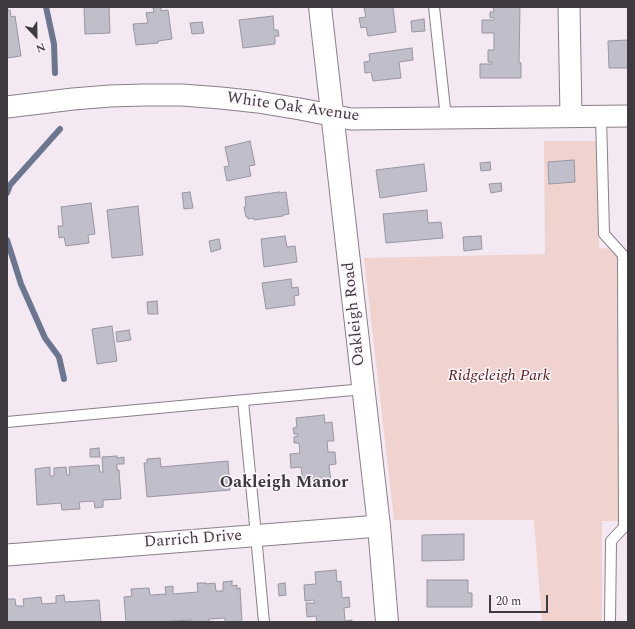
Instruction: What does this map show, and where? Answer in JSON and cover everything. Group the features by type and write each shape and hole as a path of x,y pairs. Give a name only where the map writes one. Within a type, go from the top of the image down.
{"street":[{"name":"Oakleigh Road","path":"320,7 379,526 387,622"},
{"path":"570,7 571,116"},
{"name":"White Oak Avenue","path":"7,107 110,96 182,95 258,102 351,119 628,116"},
{"name":"Darrich Drive","path":"7,555 379,526"}],"lane":[{"path":"434,7 446,118"},
{"path":"601,116 604,234 622,255 624,527 611,541 610,622"},
{"path":"7,422 364,389"},
{"path":"243,401 264,622"}],"green space":[{"name":"Ridgeleigh Park","path":"544,141 598,141 599,248 618,249 620,521 602,521 602,622 542,622 534,520 394,520 364,258 545,254"}],"building":[{"path":"84,7 109,7 110,33 85,34"},
{"path":"161,7 161,11 168,10 172,39 158,41 158,43 136,45 133,24 148,23 146,13 154,12 153,8"},
{"path":"393,7 396,32 368,36 366,27 361,28 359,18 366,17 364,8"},
{"path":"493,7 520,7 519,62 521,63 521,78 480,78 480,64 492,64 492,62 488,62 488,50 494,50 494,33 482,33 482,20 494,20 494,17 490,18 490,12 494,12"},
{"path":"7,10 10,10 11,17 15,16 21,56 7,58"},
{"path":"273,16 274,30 278,30 279,36 275,36 275,44 243,48 239,20"},
{"path":"424,19 425,31 412,32 411,21"},
{"path":"202,22 204,33 192,34 190,23"},
{"path":"628,40 628,68 609,68 608,41"},
{"path":"412,48 413,60 399,62 401,78 373,81 371,72 365,73 364,62 370,61 369,54"},
{"path":"250,141 255,165 249,166 251,176 227,181 224,167 229,166 225,147"},
{"path":"574,160 575,182 549,184 548,162"},
{"path":"490,162 491,170 481,171 480,163"},
{"path":"424,164 427,191 380,198 376,170"},
{"path":"501,183 502,191 491,193 489,184"},
{"path":"190,192 193,208 184,209 182,193"},
{"path":"286,192 289,214 254,220 254,218 248,219 248,217 246,217 244,207 246,207 245,197"},
{"path":"91,203 95,234 88,235 89,243 66,246 64,237 59,238 58,226 63,226 61,207"},
{"path":"138,206 143,255 112,258 107,210"},
{"path":"427,210 428,223 441,222 443,238 386,243 383,214"},
{"path":"285,236 287,247 295,246 297,262 264,267 261,239"},
{"path":"481,236 482,249 464,251 463,237"},
{"path":"219,239 221,249 211,252 209,241"},
{"path":"291,279 292,288 298,287 299,295 294,296 295,305 266,309 262,283"},
{"path":"157,301 158,314 148,314 147,302"},
{"path":"112,326 117,361 97,364 92,329"},
{"path":"129,330 131,340 117,342 116,332"},
{"path":"324,415 325,423 332,422 334,441 327,441 328,452 335,452 336,464 329,465 331,482 303,485 301,467 291,468 290,454 300,453 299,443 294,443 294,437 298,436 298,434 294,434 293,428 297,427 296,418"},
{"path":"99,448 100,457 90,457 90,449"},
{"path":"117,456 117,458 124,457 124,464 117,464 117,470 119,470 121,499 103,500 103,507 95,508 94,501 79,502 80,509 62,510 61,503 37,505 35,469 50,467 50,476 54,476 54,468 66,467 67,475 70,475 69,467 99,465 100,472 103,472 102,457"},
{"path":"160,458 161,467 228,461 230,490 147,497 144,463 147,463 147,459"},
{"path":"464,534 464,560 422,561 422,535"},
{"path":"336,570 337,582 341,581 342,598 349,597 350,607 344,608 345,621 352,620 352,622 317,622 316,616 307,617 306,603 315,603 314,600 305,601 304,585 316,584 315,572"},
{"path":"427,580 468,580 468,593 472,593 472,607 427,607"},
{"path":"232,581 232,586 237,585 237,589 240,588 242,622 225,622 225,618 209,619 209,622 192,622 192,620 126,622 124,597 132,596 131,589 149,588 150,595 166,594 165,587 173,586 173,594 198,592 197,583 215,583 216,591 223,591 223,582"},
{"path":"285,583 286,595 279,596 278,584"},
{"path":"64,595 65,602 99,600 101,622 7,622 7,599 15,599 16,606 24,606 23,599 41,597 42,604 56,603 56,596"}],"waterway":[{"path":"46,7 54,44 55,73"},
{"path":"7,193 10,185 60,129"},
{"path":"7,240 21,284 45,338 59,357 64,379"}],"district":[{"name":"Oakleigh Manor","path":"284,484"}]}
